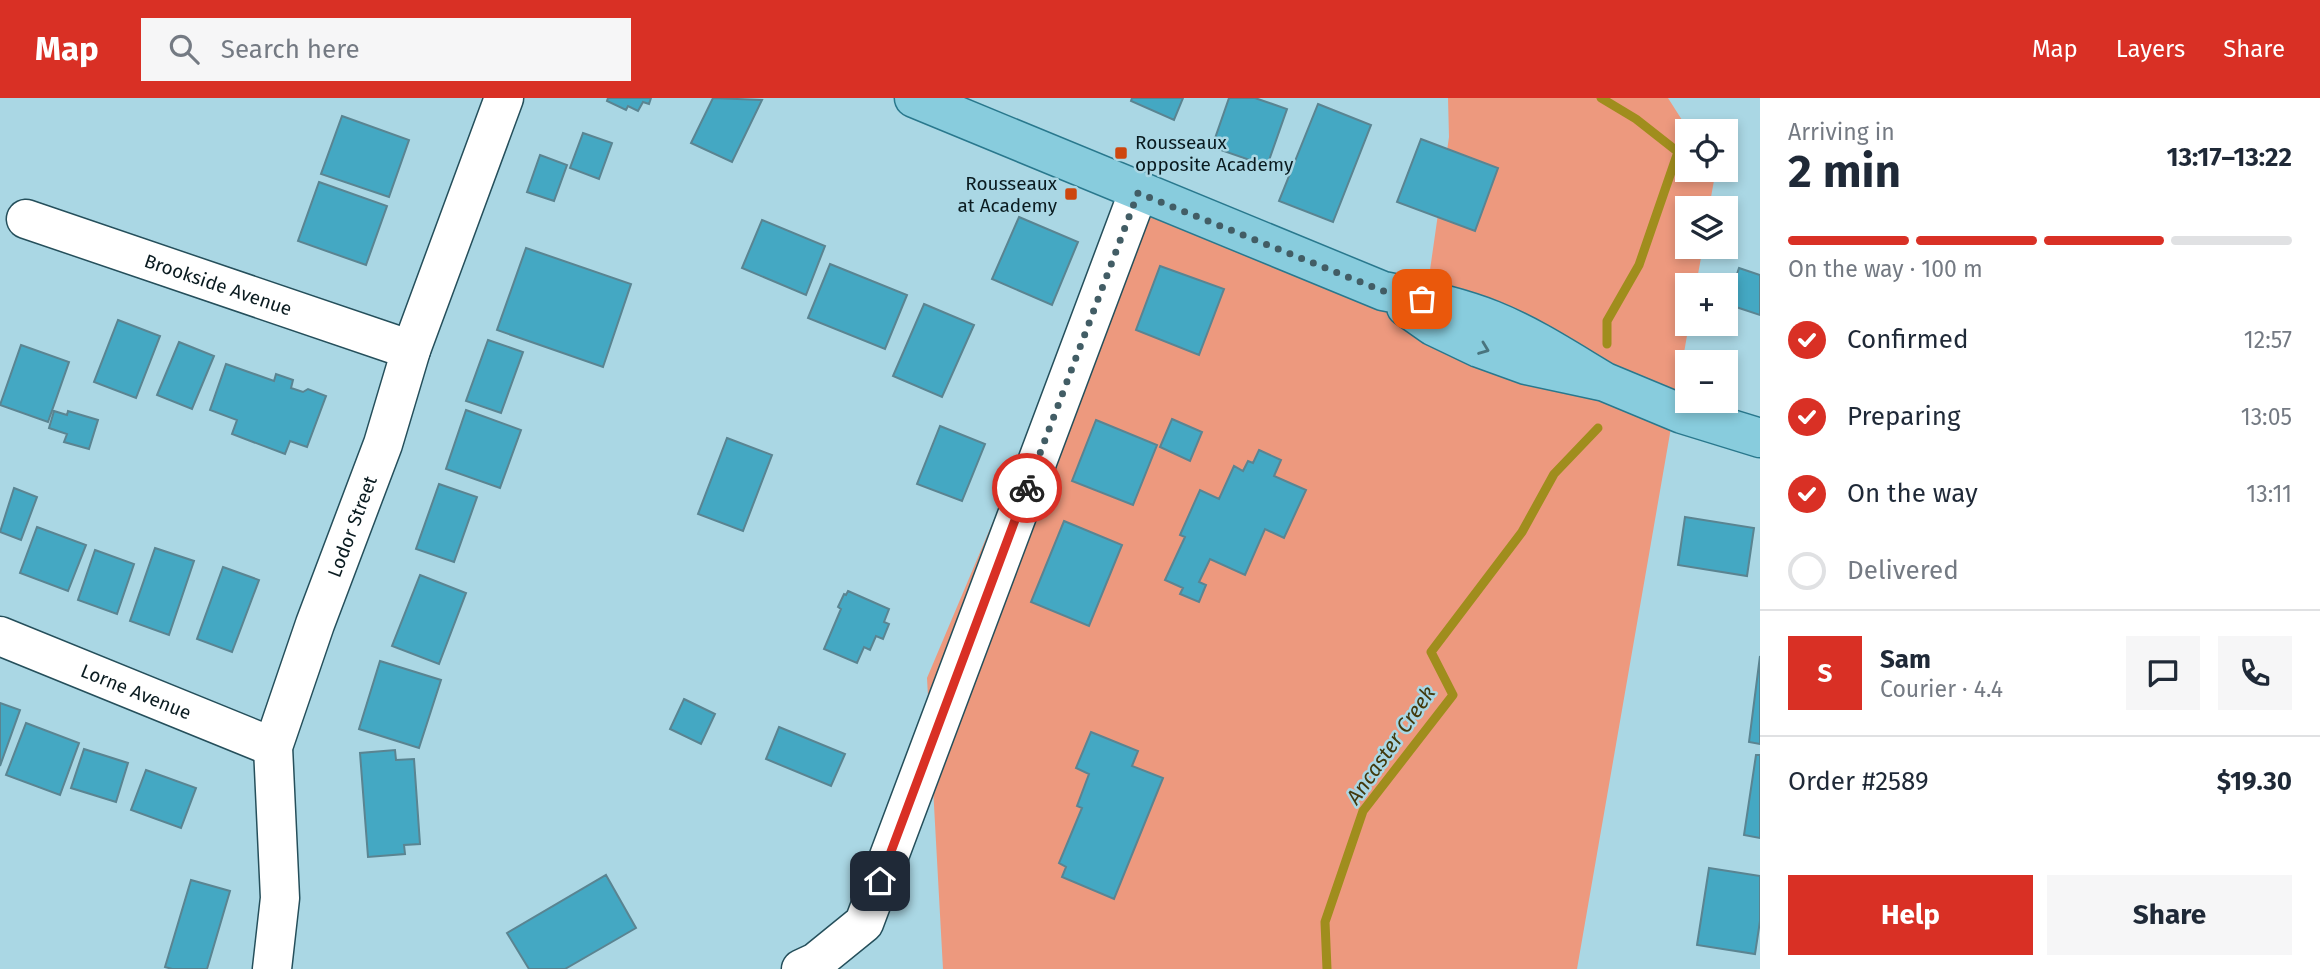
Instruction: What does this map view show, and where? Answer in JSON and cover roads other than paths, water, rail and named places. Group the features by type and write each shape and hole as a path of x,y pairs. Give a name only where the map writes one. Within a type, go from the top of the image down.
{"main road":[{"path":"918,98 1138,193 1383,291 1433,326 1479,348 1526,365 1605,383 1682,414 1760,438"}],"street":[{"name":"Lodor Street","path":"272,969 280,898 273,747 315,624 383,444 411,350 504,98"},
{"path":"801,969 816,962 864,923 1138,193"},
{"name":"Brookside Avenue","path":"26,219 411,350"},
{"name":"Lorne Avenue","path":"0,636 273,747"}],"waterway":[{"name":"Ancaster Creek","path":"1601,98 1636,119 1678,152 1639,265 1607,321 1607,344"},
{"name":"Ancaster Creek","path":"1327,969 1325,922 1363,811 1453,695 1431,652 1522,532 1554,474 1598,428"}],"place":[{"name":"Rousseaux opposite Academy","path":"1121,153"},
{"name":"Rousseaux at Academy","path":"1071,194"}]}
